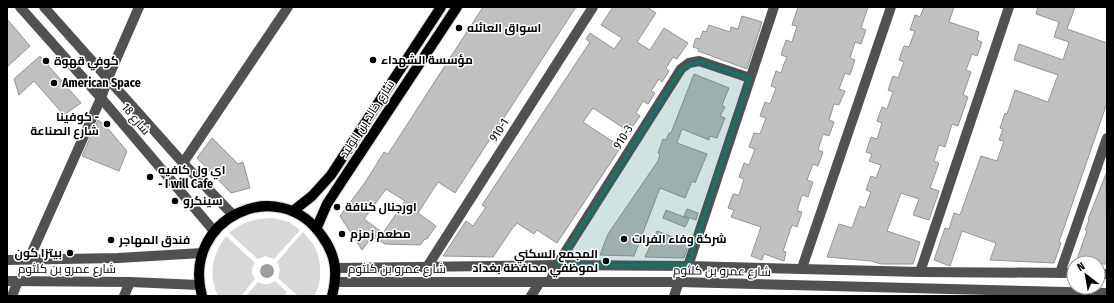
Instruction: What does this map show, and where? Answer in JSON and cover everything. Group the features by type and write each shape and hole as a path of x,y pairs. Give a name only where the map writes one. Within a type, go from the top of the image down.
{"main road":[{"name":"شارع خالد بن الوليد","path":"292,211 312,196 331,175 441,7"},
{"name":"شارع خالد بن الوليد","path":"317,227 327,204 457,7"},
{"path":"202,296 198,285 198,268 207,241 214,231 233,215 252,208 273,206 292,211 317,227 329,246 335,268 335,282 332,296"}],"street":[{"name":"شارع 18","path":"20,7 101,98 214,231"},
{"name":"شارع 18","path":"44,7 183,163 233,215"},
{"path":"29,260 101,98 108,78 139,7"},
{"path":"183,163 288,7"},
{"name":"910-1","path":"427,267 593,7"},
{"path":"688,266 774,7"},
{"path":"802,268 891,7"},
{"path":"920,272 1009,7"},
{"name":"910-3","path":"531,296 545,282 557,265 681,70 690,63 699,61 750,78"},
{"path":"1060,273 1107,138"},
{"name":"شارع عمرو بن كلثوم","path":"7,260 118,258 202,253"},
{"name":"شارع عمرو بن كلثوم","path":"335,268 557,265 802,268 920,272 1066,273"},
{"name":"شارع عمرو بن كلثوم","path":"7,281 130,282 198,285"},
{"path":"12,296 18,281"},
{"path":"124,296 130,282"},
{"name":"شارع عمرو بن كلثوم","path":"335,282 679,282 904,292 1047,294 1107,293"},
{"path":"674,296 679,282"},
{"path":"789,296 792,286"}],"highlighted area":[{"path":"699,61 750,78 688,266 557,265 681,69"}],"shaded area":[{"path":"273,218 289,222 300,230 274,259 265,256 258,259 229,233 249,221"},
{"path":"303,232 313,244 320,263 319,284 314,296 298,296 278,278 280,270 277,262"},
{"path":"226,236 255,263 252,271 255,279 241,296 218,296 213,280 213,265 217,250"},
{"path":"264,264 270,264 274,268 274,274 270,278 264,278 260,274 260,268"},
{"path":"275,281 287,292 284,296 247,295 258,282 266,284"}],"building":[{"path":"483,7 576,7 455,193 438,182 418,213 436,226 427,239 425,239 420,245 385,244 375,238 371,238 362,250 340,216 366,181 384,152 388,154","holes":["386,189 405,201 383,233 364,219"]},
{"path":"613,7 647,7 656,13 637,42 650,50 664,28 688,43 677,59 673,57 666,68 669,71 662,82 659,79 651,91 655,93 648,104 643,101 636,113 640,116 633,126 629,124 625,129 593,108 583,122 621,147 557,243 537,230 534,234 517,223 493,257 443,256 466,221 473,226 486,207 482,205 590,42 586,39 590,33 614,49 622,38 601,25"},
{"path":"798,7 868,7 861,28 866,30 861,44 855,42 850,58 855,60 850,75 845,73 839,89 845,91 839,105 834,104 829,120 834,122 829,136 823,134 818,150 823,152 818,166 813,164 807,180 813,182 808,197 802,195 797,211 802,212 797,227 792,225 783,251 786,252 784,261 764,254 762,260 751,256 761,227 731,217 734,210 728,208 733,194 739,195 744,179 739,177 744,163 749,165 755,149 749,147 754,133 760,134 766,118 760,116 765,102 770,104 776,88 771,86 776,71 781,73 787,57 781,55 786,40 792,42 797,26 792,25"},
{"path":"924,7 954,7 949,22 979,32 977,40 982,42 977,56 972,54 966,70 971,72 963,95 968,97 958,126 952,124 945,147 939,145 934,161 939,163 930,188 939,191 929,220 913,215 919,199 901,193 887,231 920,242 913,264 881,264 871,261 827,257 839,224 852,228 860,206 865,208 871,192 866,190 871,176 876,178 881,165 869,161 872,154 866,152 871,137 877,139 882,123 877,121 882,107 887,109 893,92 888,90 893,76 898,78 904,62 899,60 904,46 909,47 915,31 910,30 915,15 920,17"},
{"path":"1038,7 1075,7 1067,29 1107,43 1107,103 1059,242 1061,243 1054,263 990,260 996,243 962,231 950,266 934,260 945,228 949,229 954,213 960,215 981,156 997,161 1004,141 999,140 1003,129 1000,128 1005,113 1007,114 1015,90 1048,102 1058,75 1014,60 1019,44 1063,60 1069,42 1054,37 1059,22 1036,14"},
{"path":"742,16 762,22 747,69 698,51 699,49 693,47 696,38 700,39 703,31 706,32 709,25 730,32 731,27 738,29"},
{"path":"7,19 30,46 7,67"},
{"path":"40,56 81,103 64,115 34,81 19,95 14,79"},
{"path":"694,74 729,88 722,105 725,107 720,116 725,118 717,138 710,136 709,140 682,129 677,143 707,154 695,183 692,181 685,198 660,188 634,256 600,255 608,234 658,161 660,154 658,153 663,139 666,140 669,133 671,133"},
{"path":"98,120 104,124 127,151 119,171 82,156"},
{"path":"212,138 238,164 243,162 250,188 231,193 197,158"},
{"path":"1106,174 1107,264 1106,255 1078,255 1087,231 1085,230 1089,220 1088,219"},
{"path":"687,209 698,213 696,220 684,216"},
{"path":"666,210 689,219 685,227 663,218"},
{"path":"657,231 689,243 684,258 645,257"}],"place":[{"name":"اسواق العائله","path":"459,28"},
{"name":"مؤسسة الشهداء","path":"373,60"},
{"name":"كوفي قهوة","path":"46,61"},
{"name":"American Space","path":"54,83"},
{"name":"كوفينا - شارع الصناعة","path":"107,124"},
{"name":"اي ول كافيه - I will Cafe","path":"150,177"},
{"name":"سينكرو","path":"175,201"},
{"name":"اورجنال كنافة","path":"337,207"},
{"name":"مطعم زمزم","path":"342,234"},
{"name":"شركة وفاء الفرات","path":"624,239"},
{"name":"فندق المهاجر","path":"111,240"},
{"name":"بيتزا كون","path":"70,253"},
{"name":"المجمع السكني لموظفي محافظة بغداد","path":"606,261"}]}
